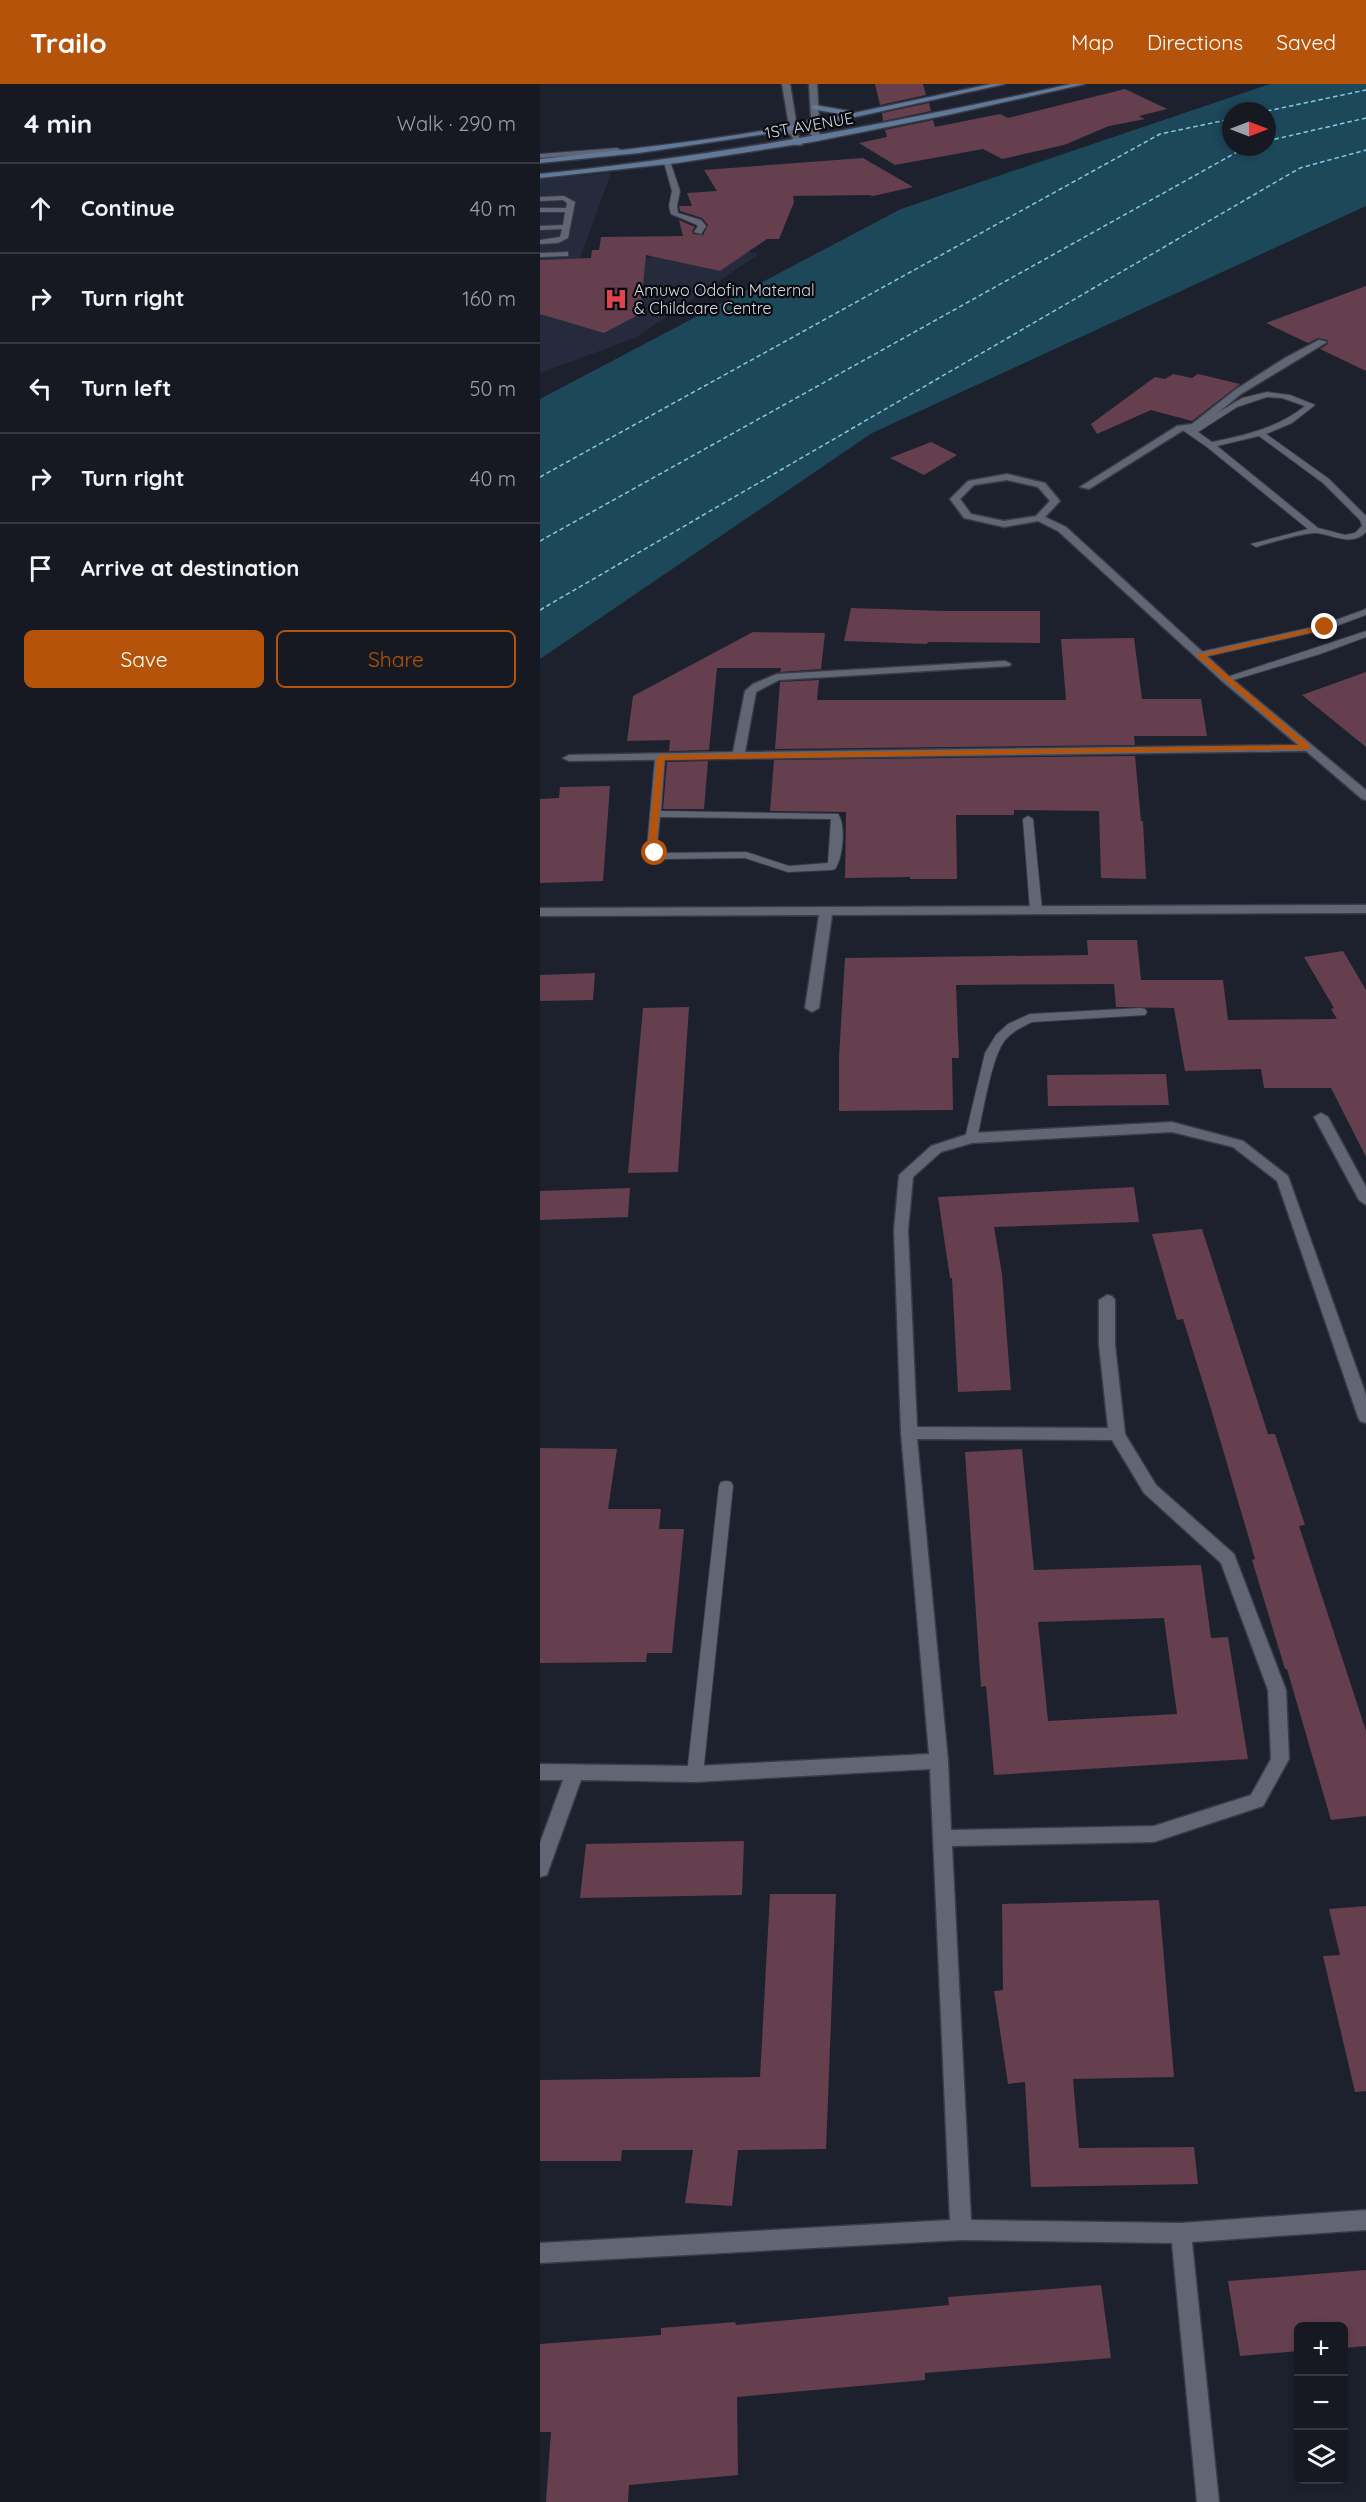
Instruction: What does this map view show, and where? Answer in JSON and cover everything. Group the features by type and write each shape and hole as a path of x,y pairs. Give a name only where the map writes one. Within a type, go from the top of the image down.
{"main road":[{"name":"1ST AVENUE","path":"540,161 610,154 805,126 1000,84"},
{"name":"1ST AVENUE","path":"540,176 818,140 1081,84"},
{"path":"815,107 849,114 872,111"}],"street":[{"path":"784,129 793,127 786,84"},
{"path":"813,84 815,119 805,126 815,132 818,140"},
{"path":"784,129 794,134 799,143"},
{"path":"1084,487 1180,428 1195,427 1238,392 1288,360 1322,342"},
{"path":"1040,518 1055,501 1041,485 1030,482 1006,477 971,483 955,499 968,516 1004,524 1040,518 1062,529 1226,679 1366,796"},
{"path":"738,757 751,691 777,677 1005,664"},
{"path":"569,758 1307,748"},
{"path":"540,912 1366,909"},
{"path":"812,1008 825,912"},
{"path":"1321,1117 1366,1200"},
{"path":"961,2230 939,1761 909,1433 901,1230 906,1175 936,1149 971,1138 1172,1127 1238,1144 1283,1179 1366,1417"},
{"path":"944,1838 1154,1834 1257,1801 1280,1759 1277,1690 1228,1559 1150,1490 1117,1434 1107,1345 1107,1300"},
{"path":"909,1433 1117,1434"},
{"path":"540,1772 695,1774 939,1761"},
{"path":"540,1869 574,1773"},
{"path":"540,2253 961,2230 1181,2233 1366,2220"},
{"path":"1181,2233 1208,2502"}],"lane":[{"path":"540,156 617,150 610,154"},
{"path":"666,161 676,191 673,207 675,214 698,222 702,226 698,232"},
{"path":"540,199 569,199 564,238 558,241 540,242"},
{"path":"540,210 569,210"},
{"path":"540,228 566,227"},
{"path":"540,255 565,254"},
{"path":"1192,432 1241,402 1265,394 1280,395 1311,405 1299,417 1260,434 1210,445"},
{"path":"1180,428 1192,432 1210,445 1315,530 1345,538 1362,538 1366,526 1364,519 1326,481 1260,434"},
{"path":"1256,544 1315,530"},
{"path":"1200,655 1325,627 1366,612"},
{"path":"1226,679 1317,652 1366,634"},
{"path":"655,813 834,816 837,820 834,863 831,867 822,869 788,869 754,856 662,856 655,853 652,848 655,813 660,758"},
{"path":"1028,819 1036,910"},
{"path":"971,1138 991,1053 1000,1038 1012,1027 1030,1018 1141,1012"},
{"path":"695,1774 726,1486"},
{"path":"1200,2502 1208,2502"}],"shaded area":[{"path":"1270,84 1366,84 1366,206 872,433 540,659 540,399 901,209"},
{"name":"Amuwo Odofin Maternal & Childcare Centre","path":"611,173 579,261 650,258 676,237 759,254 635,338 540,373 540,179"}],"building":[{"path":"875,84 923,84 926,95 880,105"},
{"path":"1125,89 1167,109 1139,116 1145,119 1109,126 1064,145 1002,159 983,149 895,165 859,143 887,137 885,130 933,120 935,127 1000,114 1008,118"},
{"path":"929,103 931,111 883,121 882,113"},
{"path":"863,158 913,187 873,196 793,196 794,202 779,239 767,239 720,271 646,255 640,314 604,333 540,314 540,260 591,258 592,250 599,250 601,237 683,236 679,220 695,227 693,234 703,235 708,225 702,218 680,211 679,206 692,206 687,193 717,191 704,170"},
{"path":"1366,286 1366,371 1320,349 1328,344 1328,340 1318,338 1308,343 1266,323"},
{"path":"1173,374 1192,378 1198,374 1240,384 1192,421 1151,410 1097,434 1091,424 1155,377 1165,379"},
{"path":"931,442 957,455 924,475 890,458"},
{"path":"851,608 1040,611 1040,643 928,642 927,644 844,641"},
{"path":"753,632 825,633 821,669 780,672 781,668 717,668 709,750 669,751 670,740 627,741 633,696"},
{"path":"1134,638 1142,699 1201,699 1207,736 1134,736 1135,745 775,749 780,682 819,680 817,700 1066,700 1061,639"},
{"path":"1366,672 1366,747 1302,695"},
{"path":"1135,756 1141,821 1143,821 1146,879 1101,878 1099,811 1014,810 1014,815 956,815 957,879 910,879 910,877 845,878 846,812 770,811 774,760"},
{"path":"708,761 704,809 663,809 667,762"},
{"path":"610,786 603,881 540,883 540,799 559,798 560,787"},
{"path":"1087,940 1137,940 1141,980 1223,980 1228,1020 1337,1019 1331,1009 1334,1008 1304,957 1343,951 1366,990 1366,1157 1331,1088 1264,1088 1261,1069 1185,1071 1174,1008 1116,1007 1114,984 956,985 959,1058 952,1058 953,1110 839,1111 839,1057 845,958 1088,955"},
{"path":"595,973 593,1000 540,1001 540,975"},
{"path":"689,1007 678,1172 628,1173 643,1008"},
{"path":"1166,1074 1169,1105 1048,1106 1047,1075"},
{"path":"1134,1187 1139,1222 994,1227 1002,1274 1011,1390 958,1392 952,1278 950,1278 938,1197"},
{"path":"630,1188 628,1217 540,1220 540,1191"},
{"path":"1202,1229 1268,1434 1275,1434 1305,1525 1299,1526 1366,1731 1366,1816 1331,1820 1252,1560 1255,1559 1211,1409 1183,1319 1177,1320 1152,1234"},
{"path":"540,1448 617,1449 608,1509 661,1509 659,1529 684,1529 672,1653 647,1653 646,1662 540,1663"},
{"path":"1022,1449 1034,1570 1201,1565 1211,1638 1228,1637 1248,1759 994,1775 986,1686 981,1687 965,1452","holes":["1164,1618 1177,1714 1048,1721 1038,1622"]},
{"path":"744,1841 742,1895 580,1898 586,1844"},
{"path":"770,1894 836,1894 826,2149 738,2150 732,2206 685,2203 693,2150 622,2150 621,2161 540,2161 540,2080 760,2077"},
{"path":"1159,1900 1174,2077 1073,2079 1079,2148 1194,2147 1198,2184 1031,2187 1025,2082 1008,2084 994,1991 1003,1990 1002,1904"},
{"path":"1366,1906 1366,2091 1355,2092 1323,1956 1340,1955 1329,1909"},
{"path":"1366,2270 1366,2346 1348,2348 1348,2322 1294,2322 1294,2351 1240,2356 1228,2281"},
{"path":"1101,2285 1111,2358 925,2373 925,2380 737,2397 738,2475 629,2485 628,2502 546,2502 551,2432 540,2432 540,2344 661,2335 661,2328 735,2322 736,2325 949,2305 948,2297"}],"ferry route":[{"path":"1276,109 1366,90"},
{"path":"1276,139 1366,118"},
{"path":"540,477 1160,134 1222,121"},
{"path":"540,610 1300,168 1366,150"},
{"path":"540,541 1230,156"}],"place":[{"name":"Amuwo Odofin Maternal & Childcare Centre","path":"616,299"}],"route":[{"path":"655,853 652,848 660,758 1307,748 1200,655 1325,627"}]}
